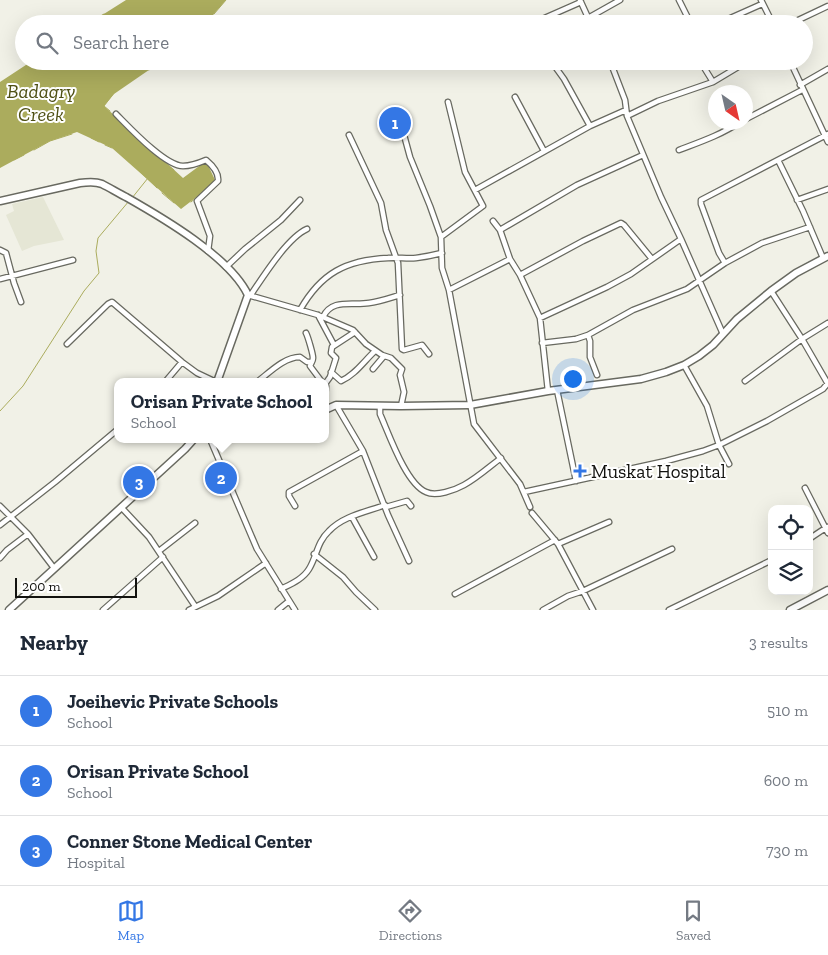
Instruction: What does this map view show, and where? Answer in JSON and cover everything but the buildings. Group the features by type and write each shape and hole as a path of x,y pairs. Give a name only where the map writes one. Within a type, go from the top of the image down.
{"main road":[{"path":"0,201 91,182 101,184 163,219 208,251 239,281 249,296 218,378"},
{"path":"329,408 336,405 470,405 548,391 642,379 684,365 699,356 744,312 796,273 825,257"},
{"path":"9,610 189,443"},
{"path":"790,610 828,590"}],"street":[{"path":"593,15 620,0"},
{"path":"679,0 686,15"},
{"path":"550,15 580,1 587,15"},
{"path":"735,15 762,2 768,15"},
{"path":"809,15 828,6"},
{"path":"800,85 828,69"},
{"path":"558,70 590,126"},
{"path":"613,70 625,100 627,113 661,197 723,334"},
{"path":"706,70 713,82"},
{"path":"475,190 590,126 713,82 733,70"},
{"path":"794,70 828,142"},
{"path":"753,115 802,90"},
{"path":"515,97 544,151"},
{"path":"441,237 482,208 483,204 465,172 448,102"},
{"path":"116,114 145,142 176,165 191,165 206,160 214,168 218,176 218,182 198,200 210,236 208,251"},
{"path":"401,124 410,156 441,237 442,268 449,290 474,424 520,484 530,507"},
{"path":"679,150 728,130"},
{"path":"350,135 381,203 386,230 396,258 399,271 402,349 422,344 429,354"},
{"path":"725,262 718,253 701,200 826,135"},
{"path":"500,230 577,186 644,155"},
{"path":"778,160 825,257"},
{"path":"797,200 828,189"},
{"path":"226,267 300,200"},
{"path":"493,221 500,230 510,258 540,318 548,391"},
{"path":"520,275 621,223 652,259"},
{"path":"542,343 576,339 588,335 633,310 687,289 725,262 762,244 810,227"},
{"path":"307,228 282,252 249,296 320,316 355,332 375,351 391,358 402,369 400,375 404,392 401,406"},
{"path":"540,318 631,274 681,239"},
{"path":"0,250 6,253 21,302"},
{"path":"300,310 322,280 346,266 364,260 416,258 442,253"},
{"path":"449,290 510,258"},
{"path":"0,279 73,260"},
{"path":"524,492 666,461 719,444 766,421 823,389 828,384 771,291"},
{"path":"320,316 330,307 337,304 368,304 400,295"},
{"path":"67,344 112,302 182,362 208,378"},
{"path":"320,316 334,345"},
{"path":"745,381 802,339 828,323"},
{"path":"327,378 336,358 331,353 332,347 355,332"},
{"path":"306,334 310,339 310,349 313,357 310,366 320,378"},
{"path":"588,335 590,357 597,375"},
{"path":"331,372 341,381 344,380 356,371 362,362 375,351"},
{"path":"373,369 384,356"},
{"path":"262,378 283,363 292,359 300,357 307,362 311,362"},
{"path":"168,378 182,362"},
{"path":"684,365 707,406 719,444 729,464"},
{"path":"557,390 576,482"},
{"path":"336,405 363,450 409,561"},
{"path":"380,406 380,414 408,474 414,484 428,494 442,493 463,485 501,458"},
{"path":"0,525 114,433"},
{"path":"212,443 257,549 295,610"},
{"path":"295,506 289,496 289,492 363,450"},
{"path":"805,488 827,529 813,536"},
{"path":"281,589 298,580 309,569 314,554 328,531 344,518 407,501 411,506"},
{"path":"0,506 28,534 54,568"},
{"path":"121,507 149,537 195,606"},
{"path":"532,513 556,542 593,610"},
{"path":"352,517 374,557"},
{"path":"455,594 556,542 609,522"},
{"path":"159,551 195,523"},
{"path":"0,558 7,550 28,534"},
{"path":"543,610 568,596 583,591 672,549"},
{"path":"314,554 343,577 375,610"},
{"path":"103,610 163,557"},
{"path":"669,610 768,562"},
{"path":"189,610 218,596 266,563"},
{"path":"278,610 289,601"}],"shaded area":[{"path":"43,197 64,240 34,246 22,251 6,215 14,211 12,204"}],"water":[{"path":"126,0 226,0 213,15 102,15"},
{"name":"Badagry Creek","path":"18,70 149,70 114,94 104,106 183,178 206,161 216,182 181,209 112,148 77,132 50,141 0,168 0,82"}],"waterway":[{"path":"214,14 226,0"},
{"path":"110,111 104,106 114,93"},
{"path":"34,150 50,141 72,134"},
{"path":"91,138 99,142"},
{"path":"105,145 112,148"},
{"path":"14,160 24,155"},
{"path":"133,165 157,188"},
{"path":"168,165 174,170"},
{"path":"132,198 148,178"},
{"path":"162,193 174,203"},
{"path":"191,202 197,197"},
{"path":"0,411 23,386 84,291 99,273 96,251 98,238 129,201"}],"place":[{"name":"Joeihevic Private Schools","path":"395,123"},
{"name":"Muskat Hospital","path":"580,471"},
{"name":"Orisan Private School","path":"221,478"},
{"name":"Conner Stone Medical Center","path":"139,482"}]}
